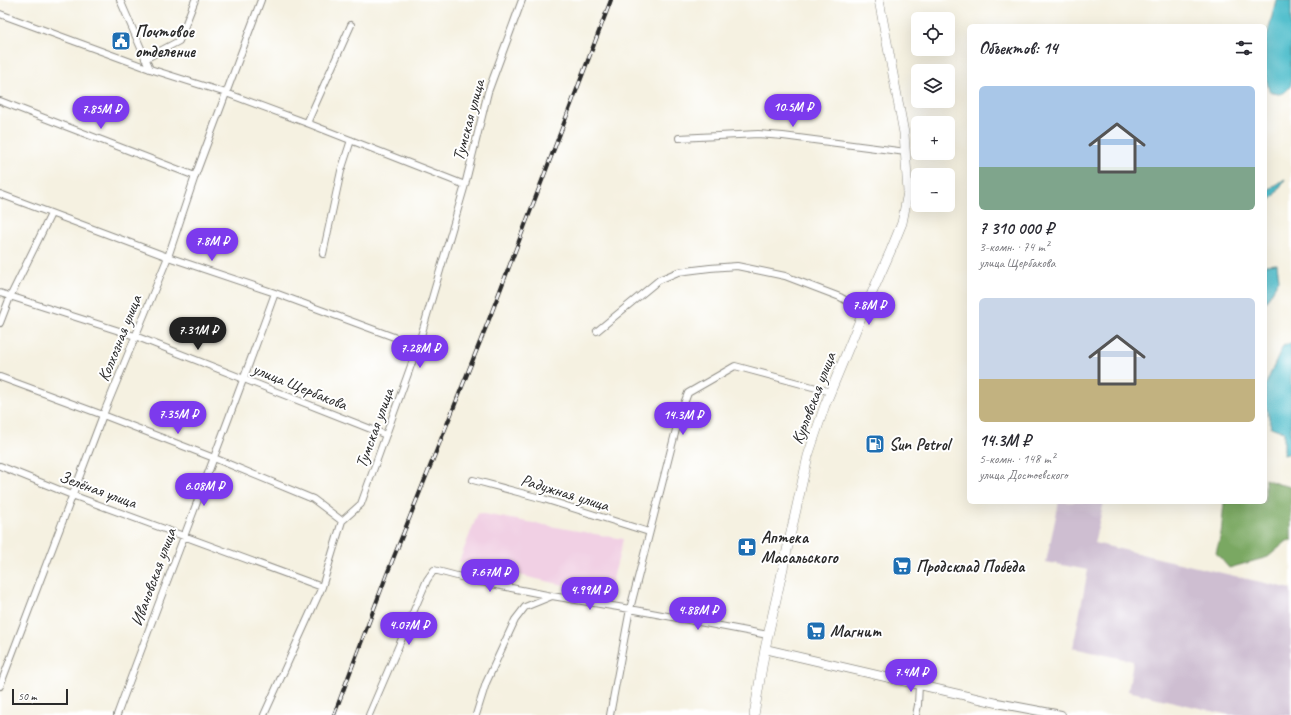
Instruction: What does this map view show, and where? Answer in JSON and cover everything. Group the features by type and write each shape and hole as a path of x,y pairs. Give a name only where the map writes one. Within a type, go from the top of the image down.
{"main road":[{"name":"Курловская улица","path":"754,715 765,649 808,456 830,392 902,223 908,192 904,133 879,0"}],"street":[{"path":"120,0 150,69"},
{"path":"145,59 179,41 195,0"},
{"name":"Колхозная улица","path":"0,686 103,415 168,257 195,176 261,0"},
{"name":"Тумская улица","path":"342,521 361,504 418,346 465,185 488,92 522,0"},
{"path":"0,14 150,69 226,93 465,185"},
{"path":"307,123 351,26"},
{"path":"0,101 195,176"},
{"path":"679,138 758,134 906,152"},
{"path":"323,254 341,171 351,140"},
{"path":"0,194 168,257 275,292 418,346"},
{"path":"0,323 10,297 51,214"},
{"path":"598,331 659,280 678,272 710,268 737,266 785,276 840,297 864,311"},
{"name":"Ивановская улица","path":"117,715 275,292"},
{"name":"улица Щербакова","path":"0,293 135,336 386,435"},
{"path":"610,715 630,609 680,414 688,393 735,366 830,392"},
{"path":"0,377 214,458 313,499 342,521 322,587 264,715"},
{"name":"Зелёная улица","path":"0,466 72,495 322,587"},
{"name":"Радужная улица","path":"473,480 544,499 649,532"},
{"path":"369,715 427,580 434,570 476,581 768,636"},
{"path":"476,715 486,683 515,620 525,608 552,596"},
{"path":"765,649 997,703 1061,715"},
{"path":"916,715 919,684"}],"shaded area":[{"path":"1059,504 1104,504 1094,543 1291,589 1291,715 1229,715 1128,691 1133,661 1073,648 1088,570 1046,562"},
{"path":"478,513 623,539 609,595 459,562"}],"green space":[{"path":"1267,480 1291,487 1291,541 1287,541 1268,557 1229,568 1216,553 1221,534 1224,504 1267,504"}],"water":[{"path":"1276,0 1291,0 1291,86 1281,94 1276,94 1269,91 1267,82 1267,37"},
{"path":"1285,179 1275,195 1267,204 1267,191"},
{"path":"1277,264 1279,280 1267,300 1267,265"},
{"path":"1291,343 1291,453 1284,455 1284,432 1271,427 1267,410 1267,382 1283,346"}],"railway":[{"path":"334,715 387,574 488,322 611,0"}],"place":[{"name":"Почтовое отделение","path":"121,41"},
{"name":"Sun Petrol","path":"875,444"},
{"name":"Аптека Масальского","path":"747,547"},
{"name":"Продсклад Победа","path":"902,566"},
{"name":"Магнит","path":"816,631"}]}
